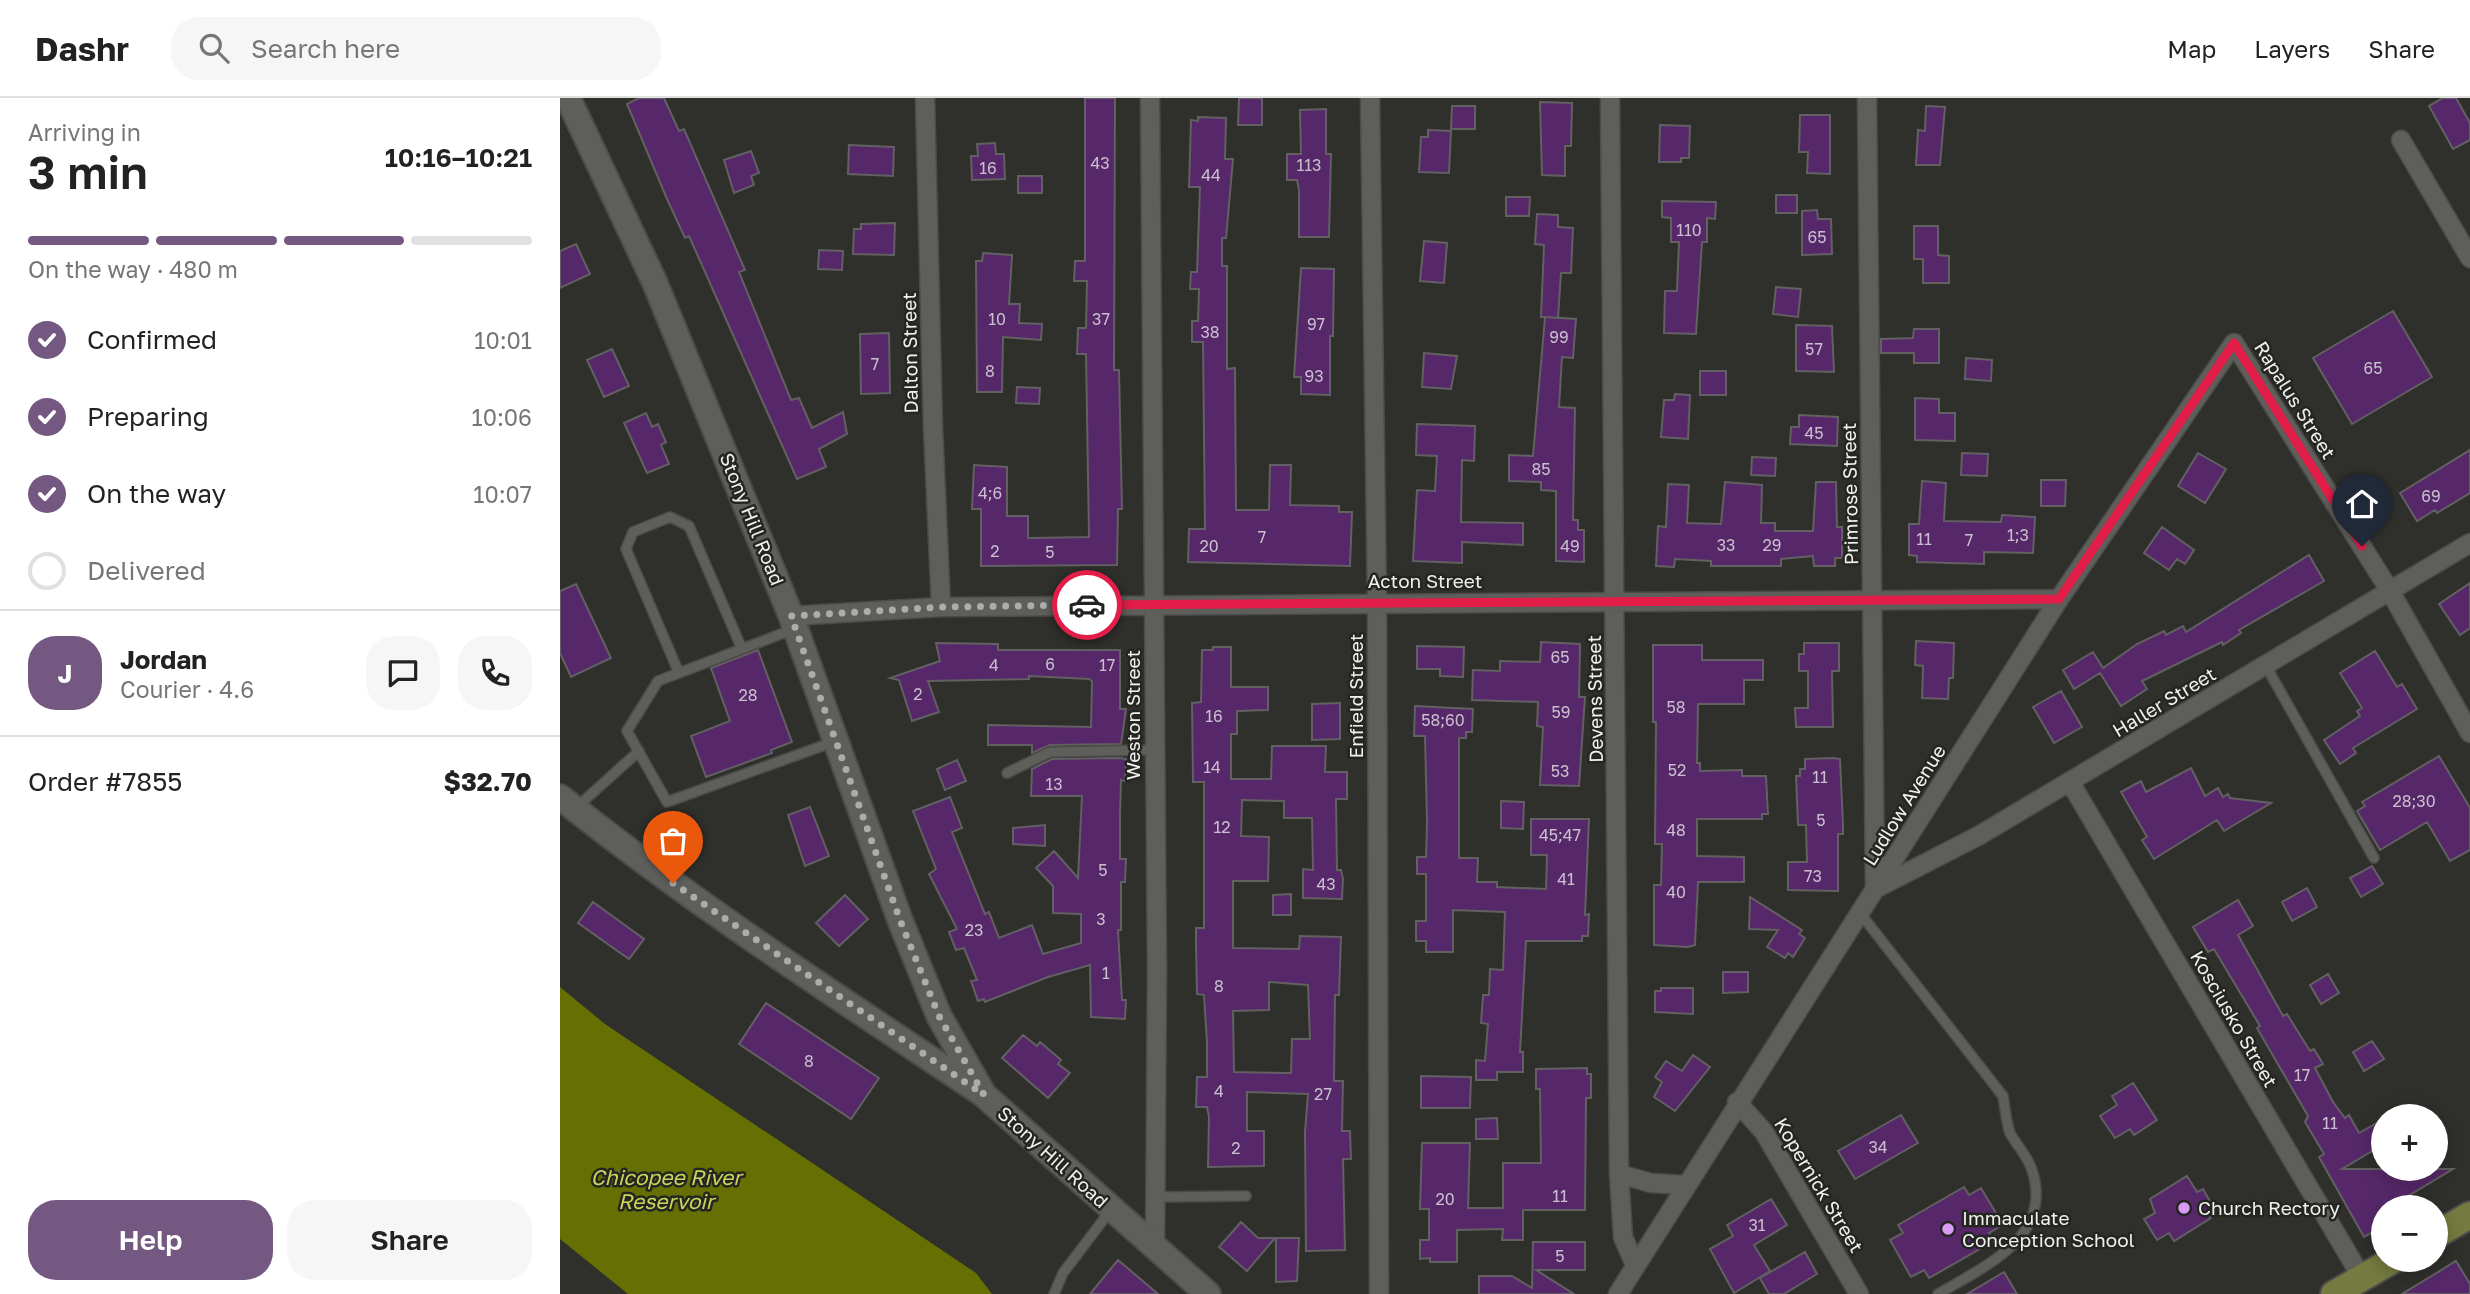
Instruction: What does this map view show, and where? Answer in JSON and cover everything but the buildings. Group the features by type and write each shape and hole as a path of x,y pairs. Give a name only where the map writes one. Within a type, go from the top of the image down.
{"main road":[{"name":"Stony Hill Road","path":"568,98 654,283 793,622 900,920 939,1016 984,1095 1208,1294"},
{"path":"568,803 793,968 984,1095"},
{"path":"2448,1228 2470,1215"},
{"path":"2334,1294 2372,1272"}],"street":[{"name":"Dalton Street","path":"925,98 933,427 941,607"},
{"name":"Weston Street","path":"1150,98 1157,970 1155,1248"},
{"name":"Enfield Street","path":"1370,98 1377,602 1379,1294"},
{"name":"Devens Street","path":"1610,98 1619,1174 1623,1237 1635,1265"},
{"name":"Primrose Street","path":"1867,98 1875,889"},
{"path":"2401,140 2470,258"},
{"name":"Rapalus Street","path":"2234,343 2390,591 2470,733"},
{"name":"Ludlow Avenue","path":"1618,1294 1737,1102 2059,599 2234,343"},
{"name":"Haller Street","path":"1875,889 1980,835 2470,542"},
{"name":"Acton Street","path":"793,622 941,607 2059,599"},
{"name":"Kosciusko Street","path":"2070,782 2362,1278"},
{"name":"Kopernick Street","path":"1737,1102 1764,1132 1859,1294"},
{"path":"1619,1174 1651,1183 1685,1185"}],"lane":[{"path":"679,673 626,549 633,532 670,517 689,526 742,649"},
{"path":"793,622 742,649 657,681 628,731 667,802 836,741"},
{"path":"2266,666 2374,858"},
{"path":"1006,774 1051,752 1154,750"},
{"path":"568,803 639,751"},
{"path":"1860,913 2003,1096 2010,1132 2029,1160 2035,1182 2033,1215 2017,1244 1999,1258 1938,1294"},
{"path":"1155,1197 1246,1196"},
{"path":"1054,1294 1063,1273 1112,1209"}],"water":[{"name":"Chicopee River Reservoir","path":"560,987 605,1024 976,1273 992,1294 628,1294 560,1239"}],"way so far":[{"path":"673,883 793,968 984,1095 939,1016 900,920 791,616 941,607 1087,605"}],"place":[{"name":"Church Rectory","path":"2184,1208"},
{"name":"Immaculate Conception School","path":"1948,1229"}],"route":[{"path":"1087,605 2059,599 2234,343 2362,546"}]}
